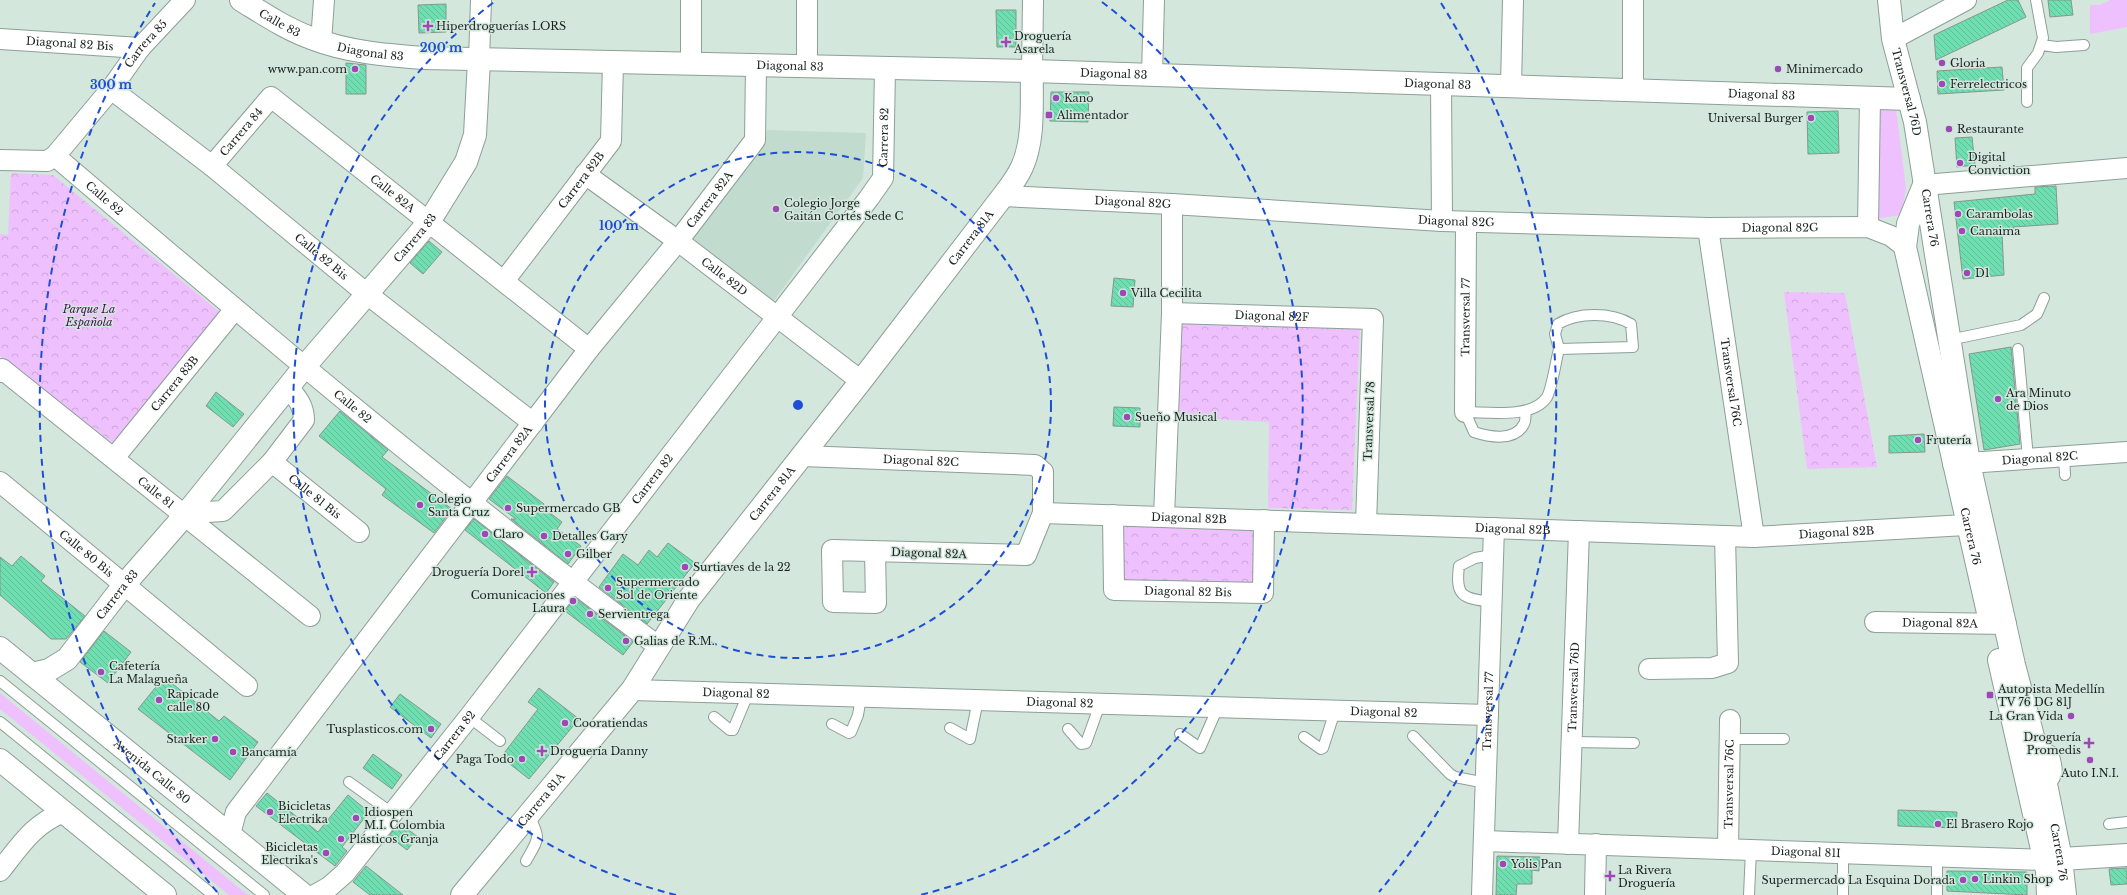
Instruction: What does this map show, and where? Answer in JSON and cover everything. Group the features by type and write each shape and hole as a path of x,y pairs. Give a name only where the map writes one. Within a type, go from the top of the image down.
{"main road":[{"name":"Calle 83","path":"242,0 286,27 321,42"},
{"name":"Transversal 76D","path":"1889,0 1893,39 1915,122 1924,185"},
{"name":"Diagonal 83","path":"321,42 370,54 479,60 1032,71 1909,99"},
{"name":"Carrera 83","path":"32,674 48,670 67,659 124,585 189,510 289,388 305,366 429,222 466,162 475,135 479,60"},
{"name":"Carrera 81A","path":"462,895 632,690 658,646 689,599 861,381 1004,196 1018,175 1026,156 1030,136 1032,71"},
{"name":"Carrera 76","path":"1924,185 1908,224 1905,247 1961,463 2053,860 2065,895"},
{"name":"Carrera 76","path":"1924,185 1949,340 1961,463"},
{"name":"Carrera 76","path":"1998,624 2036,747 2047,789 2053,860 2048,895"},
{"name":"Avenida Calle 80","path":"0,648 304,895"},
{"path":"0,760 165,895"},
{"name":"Diagonal 81I","path":"2053,860 2127,855"}],"street":[{"name":"Carrera 85","path":"51,158 111,89 140,48 185,0"},
{"path":"321,42 324,0"},
{"path":"479,60 481,0"},
{"path":"691,0 691,64"},
{"path":"807,0 807,67"},
{"path":"1032,71 1033,0"},
{"path":"1152,75 1154,0"},
{"path":"1511,86 1513,0"},
{"path":"1633,90 1634,0"},
{"path":"1893,39 1966,0"},
{"name":"Diagonal 82 Bis","path":"0,39 140,48"},
{"name":"Carrera 82B","path":"504,281 611,141 613,62"},
{"name":"Carrera 82A","path":"230,834 236,812 589,349 678,242 756,140 756,66"},
{"name":"Carrera 82","path":"316,895 329,887 345,873 572,583 883,178 885,68"},
{"path":"1441,84 1442,221"},
{"name":"Calle 82 Bis","path":"111,89 212,166 367,294 533,423"},
{"name":"Calle 82A","path":"271,97 589,349"},
{"name":"Carrera 84","path":"212,166 271,97"},
{"path":"1868,227 1870,98"},
{"path":"0,160 51,158"},
{"name":"Calle 82","path":"51,158 572,583 658,646"},
{"path":"1924,185 2127,168"},
{"name":"Calle 82D","path":"585,174 678,242 861,381"},
{"name":"Diagonal 82G","path":"1004,196 1172,204 1466,222 1708,228 1868,227 1886,233 1905,247"},
{"path":"1164,517 1172,313 1172,204"},
{"name":"Transversal 77","path":"1465,412 1466,222"},
{"name":"Transversal 76C","path":"1708,228 1754,537"},
{"name":"Carrera 83B","path":"114,458 235,308"},
{"name":"Diagonal 82F","path":"1172,313 1372,319"},
{"name":"Transversal 78","path":"1366,524 1372,319"},
{"name":"Calle 81","path":"1,370 114,458 189,510 310,616"},
{"path":"189,510 207,512 223,511 272,462 304,420 304,412 301,404 289,388"},
{"name":"Diagonal 82C","path":"1961,463 2028,458 2065,466 2127,452"},
{"name":"Diagonal 82C","path":"802,456 1035,465 1043,472 1043,513"},
{"name":"Calle 81 Bis","path":"272,462 359,532"},
{"name":"Calle 80 Bis","path":"0,482 247,686"},
{"name":"Diagonal 82B","path":"1043,513 1754,537 1974,524"},
{"name":"Diagonal 82A","path":"875,551 876,603 833,602 832,550 875,551 1026,555 1043,513"},
{"name":"Diagonal 82 Bis","path":"1113,516 1114,590 1263,593 1264,520"},
{"name":"Transversal 77","path":"1482,895 1494,528"},
{"name":"Transversal 76D","path":"1568,844 1573,742 1579,531"},
{"path":"1649,669 1712,668 1728,663 1725,536"},
{"name":"Diagonal 82A","path":"1875,622 1998,624"},
{"name":"Diagonal 82","path":"632,690 1488,715"},
{"name":"Transversal 76C","path":"1728,849 1730,729"},
{"path":"0,871 37,827 48,818 64,812"},
{"name":"Diagonal 81I","path":"1484,841 2053,860"},
{"path":"1595,895 1596,844"}],"lane":[{"path":"2026,102 2027,68 2042,45 2043,38 2036,0"},
{"path":"2042,45 2056,47 2084,45"},
{"path":"1949,340 1963,335 2021,325 2037,314 2044,298"},
{"path":"1526,412 1524,424 1518,431 1506,437 1488,436 1474,432 1465,412 1526,412 1538,405 1547,397 1559,349 1555,334 1558,324 1577,316 1624,319 1631,324 1633,347 1559,349"},
{"path":"2018,349 2028,458"},
{"path":"1491,602 1470,599 1462,593 1457,584 1459,566 1475,558 1493,555"},
{"path":"0,681 264,895"},
{"path":"714,717 730,730 733,730 748,694"},
{"path":"832,724 848,733 851,732 858,715 861,697"},
{"path":"950,728 970,739 978,700"},
{"path":"1068,729 1081,744 1086,743 1100,704"},
{"path":"1180,734 1200,748 1218,707"},
{"path":"1304,737 1323,748 1335,711"},
{"path":"469,716 500,741"},
{"path":"0,722 213,895"},
{"path":"1730,729 1784,739"},
{"path":"1413,736 1450,774 1455,777 1486,783"},
{"path":"1573,742 1634,743"},
{"path":"349,782 392,813"},
{"path":"526,861 538,837 537,830 529,815"},
{"path":"2109,824 2127,822"},
{"path":"1749,895 1750,850"},
{"path":"1843,853 1843,895"},
{"path":"1937,856 1937,895"}],"shaded area":[{"name":"Colegio Jorge Gaitán Cortés Sede C","path":"767,130 866,133 863,178 773,302 687,240 765,144"}],"green space":[{"path":"2111,0 2127,0 2127,27 2090,34 2090,5 2099,5"},
{"path":"1877,109 1896,109 1906,188 1901,215 1875,219"},
{"name":"Parque La Española","path":"11,173 53,175 222,314 114,444 0,356 0,234 8,235"},
{"path":"1784,292 1845,293 1877,467 1807,469"},
{"path":"1178,322 1360,325 1352,510 1268,508 1269,422 1176,417"},
{"path":"1119,525 1259,529 1257,585 1120,581"},
{"path":"0,693 248,895 229,895 0,709"}],"building":[{"path":"2008,0 2018,0 2026,17 1936,60 1934,35"},
{"path":"2048,0 2071,0 2073,15 2050,17"},
{"path":"446,4 446,32 419,33 418,5"},
{"path":"996,10 1016,10 1016,47 997,47"},
{"path":"346,63 366,65 366,94 346,94"},
{"path":"2002,67 2004,90 1938,94 1937,71"},
{"path":"1051,92 1089,92 1088,122 1050,121"},
{"path":"1838,111 1839,153 1808,154 1807,112"},
{"path":"1972,137 1975,165 1957,167 1955,138"},
{"path":"2056,186 2058,224 2013,227 2014,232 2002,233 2004,275 1963,279 1954,202 2035,194 2035,187"},
{"path":"429,241 442,252 423,274 410,263"},
{"name":"Villa Cecilita","path":"1114,278 1135,280 1133,307 1111,306"},
{"name":"Ara Minuto de Dios","path":"2011,347 2020,444 1984,450 1969,354"},
{"path":"216,392 244,414 233,427 206,406"},
{"name":"Sueño Musical","path":"1114,407 1140,408 1140,427 1113,426"},
{"path":"340,411 388,450 382,457 452,509 434,533 382,495 386,489 319,436"},
{"path":"1924,434 1925,452 1889,453 1889,436"},
{"path":"507,476 544,504 542,507 562,522 557,529 581,546 568,564 511,519 516,519 489,499"},
{"path":"474,519 554,582 546,593 465,530"},
{"path":"668,543 695,563 647,624 599,587 623,554 638,565 649,550 657,557"},
{"path":"21,556 45,576 41,581 85,616 66,639 51,639 0,595 0,557 12,566"},
{"path":"575,598 633,642 623,655 565,611"},
{"path":"104,631 131,652 108,683 80,662"},
{"path":"164,677 219,721 224,716 258,742 230,780 138,709"},
{"path":"539,688 579,719 529,779 501,757 538,709 528,702"},
{"path":"400,694 441,724 431,738 390,707"},
{"path":"373,754 402,775 392,789 363,768"},
{"path":"267,793 318,832 348,795 369,812 342,847 347,851 335,866 256,806"},
{"path":"1898,810 1957,812 1956,828 1898,826"},
{"path":"399,823 418,837 407,850 389,836"},
{"path":"1497,856 1540,857 1539,871 1532,870 1532,884 1517,884 1516,895 1496,895"},
{"path":"366,866 403,895 370,895 353,882"},
{"path":"2127,868 2127,884 2111,885 2109,869"},
{"path":"1947,871 2027,872 2027,895 1947,891"}],"place":[{"name":"Hiperdroguerías LORS","path":"428,26"},
{"name":"Droguería Asarela","path":"1006,42"},
{"name":"Gloria","path":"1942,63"},
{"name":"www.pan.com","path":"355,69"},
{"name":"Minimercado","path":"1778,69"},
{"name":"Ferrelectricos","path":"1942,84"},
{"name":"Kano","path":"1056,98"},
{"name":"Alimentador","path":"1049,115"},
{"name":"Universal Burger","path":"1811,118"},
{"name":"Restaurante","path":"1949,129"},
{"name":"Digital Conviction","path":"1960,163"},
{"name":"Colegio Jorge Gaitán Cortés Sede C","path":"776,209"},
{"name":"Carambolas","path":"1958,214"},
{"name":"Canaima","path":"1962,231"},
{"name":"D1","path":"1967,273"},
{"name":"Villa Cecilita","path":"1123,293"},
{"name":"Ara Minuto de Dios","path":"1998,399"},
{"name":"Sueño Musical","path":"1127,417"},
{"name":"Frutería","path":"1918,440"},
{"name":"Colegio Santa Cruz","path":"420,505"},
{"name":"Supermercado GB","path":"508,508"},
{"name":"Claro","path":"485,534"},
{"name":"Detalles Gary","path":"544,536"},
{"name":"Gilber","path":"568,554"},
{"name":"Surtiaves de la 22","path":"685,567"},
{"name":"Droguería Dorel","path":"532,572"},
{"name":"Supermercado Sol de Oriente","path":"608,588"},
{"name":"Comunicaciones Laura","path":"573,601"},
{"name":"Servientrega","path":"590,614"},
{"name":"Galias de R.M.","path":"626,641"},
{"name":"Cafetería La Malagueña","path":"101,672"},
{"name":"Autopista Medellín TV 76 DG 81J","path":"1990,695"},
{"name":"Rapicade calle 80","path":"159,700"},
{"name":"La Gran Vida","path":"2071,716"},
{"name":"Cooratiendas","path":"565,723"},
{"name":"Tusplasticos.com","path":"431,729"},
{"name":"Starker","path":"215,739"},
{"name":"Droguería Promedis","path":"2089,743"},
{"name":"Droguería Danny","path":"542,751"},
{"name":"Bancamía","path":"233,752"},
{"name":"Paga Todo","path":"522,759"},
{"name":"Auto I.N.I.","path":"2090,760"},
{"name":"Bicicletas Electrika","path":"270,812"},
{"name":"Idiospen M.I. Colombia","path":"356,818"},
{"name":"El Brasero Rojo","path":"1938,824"},
{"name":"Plásticos Granja","path":"341,839"},
{"name":"Bicicletas Electrika's","path":"326,853"},
{"name":"Yolis Pan","path":"1503,864"},
{"name":"La Rivera Droguería","path":"1610,876"},
{"name":"Linkin Shop","path":"1975,879"},
{"name":"Supermercado La Esquina Dorada","path":"1963,880"}]}
